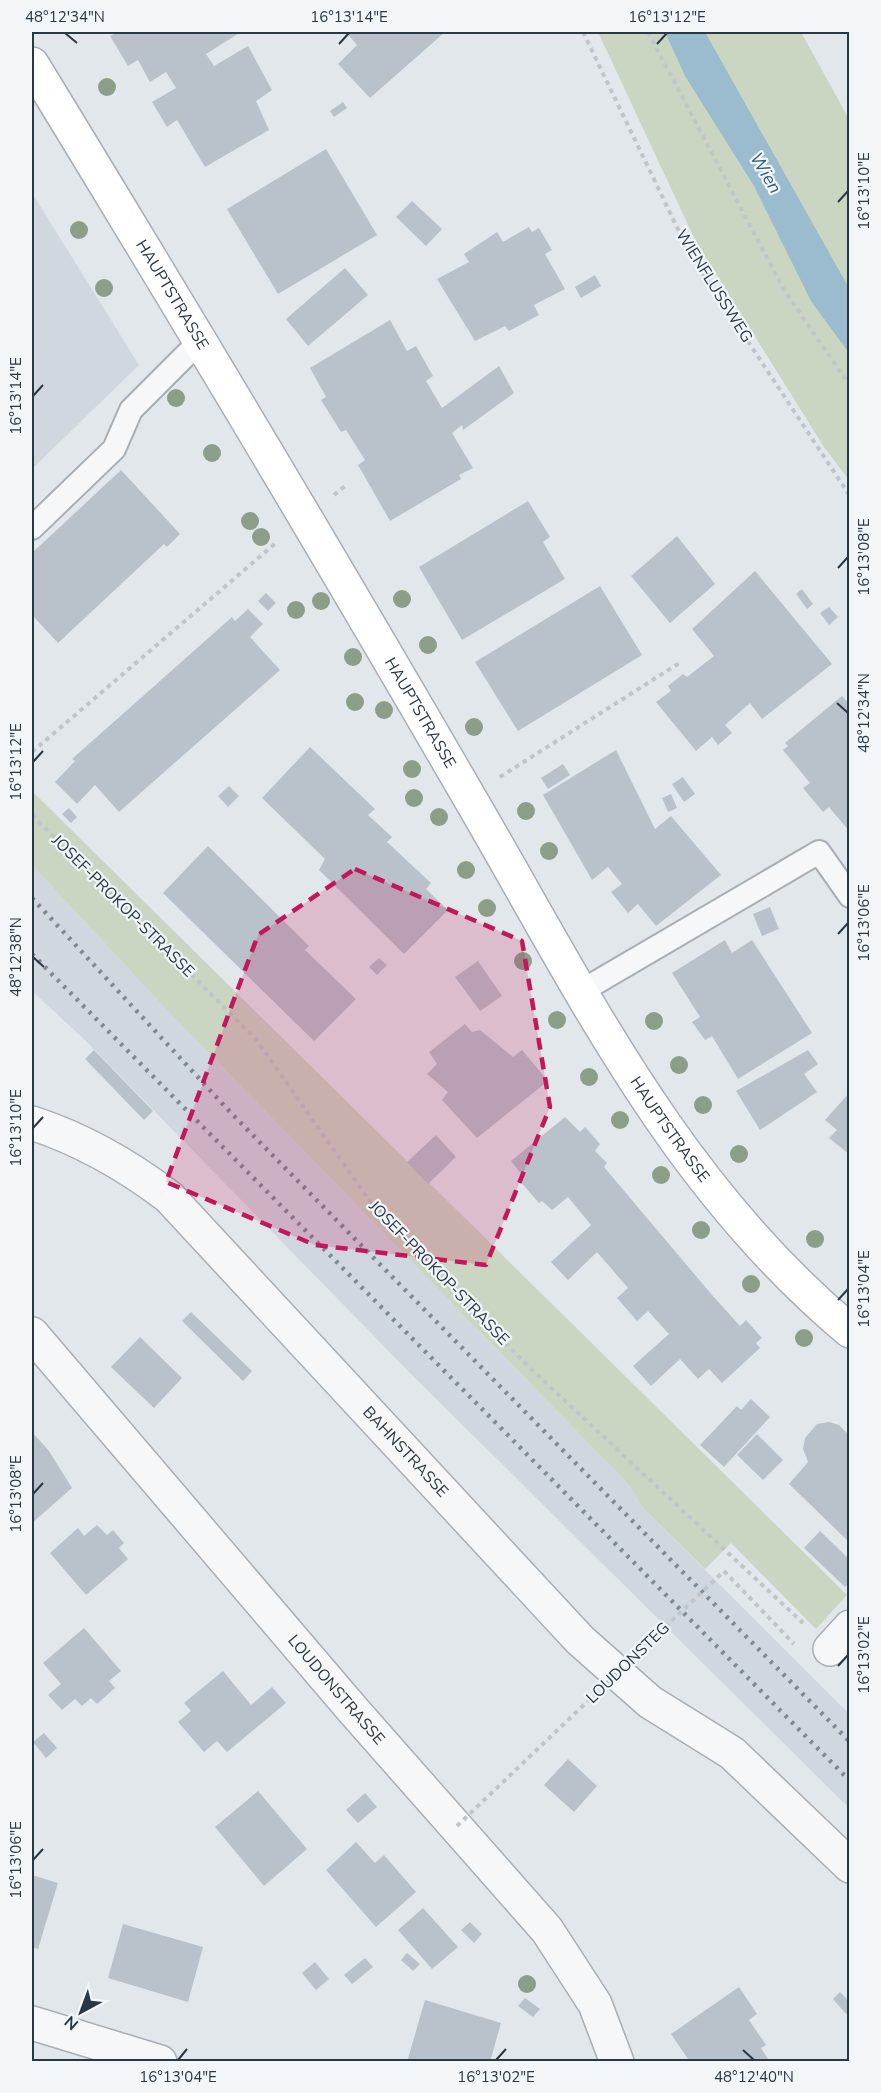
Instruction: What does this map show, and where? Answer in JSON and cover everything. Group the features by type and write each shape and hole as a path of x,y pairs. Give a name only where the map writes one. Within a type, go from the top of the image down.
{"main road":[{"name":"HAUPTSTRASSE","path":"32,64 200,341 469,797 580,992 650,1107 722,1203 768,1256 816,1303 849,1331"}],"street":[{"name":"BAHNSTRASSE","path":"32,1123 58,1131 134,1170 169,1197 580,1640 651,1702 732,1753 849,1866"},
{"name":"LOUDONSTRASSE","path":"32,1334 345,1701 547,1930 595,2004 617,2061"},
{"path":"32,2023 160,2061"}],"lane":[{"path":"32,528 114,449 131,410 200,341"},
{"path":"580,992 819,852 849,896"}],"path":[{"name":"WIENFLUSSWEG","path":"583,32 690,252 849,496"},
{"path":"648,32 784,290 849,386"},
{"path":"32,752 304,518 345,486"},
{"path":"469,797 681,662"},
{"name":"JOSEF-PROKOP-STRASSE","path":"32,815 256,1039 378,1213 530,1368 840,1638"},
{"name":"LOUDONSTEG","path":"457,1826 724,1571 796,1646"}],"highlighted area":[{"path":"355,869 522,941 550,1107 486,1265 315,1245 166,1182 258,935"}],"shaded area":[{"path":"32,193 139,365 32,469"},
{"path":"32,865 163,1006 630,1486 641,1506 849,1714 849,1808 410,1373 86,1041 32,991"}],"green space":[{"path":"598,32 801,32 849,119 849,480 824,447 696,242"},
{"path":"32,791 847,1595 816,1629 731,1543 705,1569 641,1506 630,1486 163,1006 32,865"}],"water":[{"name":"Wien","path":"665,32 705,32 849,288 849,353 811,301 754,186 685,76"}],"building":[{"path":"118,32 241,32 206,54 214,66 248,46 272,90 256,101 269,130 205,167 177,120 167,127 152,102 176,88 166,72 150,82 138,60 128,66 110,36"},
{"path":"346,32 445,32 370,98 338,64 357,45"},
{"path":"343,102 347,108 334,117 330,111"},
{"path":"326,149 377,235 278,294 227,209"},
{"path":"412,201 442,229 426,246 396,217"},
{"path":"529,227 532,232 539,228 552,250 545,254 565,289 534,305 539,315 509,331 505,326 475,341 437,279 469,262 464,254 497,232 503,242"},
{"path":"345,268 368,295 308,346 286,319"},
{"path":"595,275 601,286 581,298 575,287"},
{"path":"390,320 407,351 416,346 433,376 426,381 442,408 499,366 514,393 463,430 462,425 452,433 473,468 459,475 461,479 390,521 358,465 365,460 346,430 341,432 321,400 326,397 310,368"},
{"path":"121,470 180,534 167,547 164,544 58,643 32,615 32,553"},
{"path":"528,501 550,537 543,542 565,579 462,640 419,567"},
{"path":"677,536 715,584 670,623 631,576"},
{"path":"755,571 832,664 762,719 750,703 725,725 732,733 718,745 712,737 696,751 656,702 671,691 668,686 683,674 687,677 714,656 692,629"},
{"path":"600,586 642,655 518,731 475,662"},
{"path":"802,589 813,604 807,609 796,594"},
{"path":"266,593 276,603 268,611 258,601"},
{"path":"829,607 838,617 829,625 820,613"},
{"path":"248,609 263,624 250,637 280,670 119,812 95,785 77,804 55,782 75,761 72,759 232,617 235,621"},
{"path":"842,696 850,705 850,832 829,807 823,812 803,788 810,783 783,750 788,746 785,743"},
{"path":"310,747 375,809 368,815 392,837 387,842 431,883 426,889 448,910 404,954 319,870 325,859 262,798"},
{"path":"616,750 655,829 671,816 721,875 656,926 638,904 628,913 611,892 622,884 608,867 592,880 543,795"},
{"path":"563,764 570,775 548,789 541,778"},
{"path":"683,777 695,794 684,802 672,784"},
{"path":"229,786 239,796 228,807 218,796"},
{"path":"671,794 677,808 668,812 662,798"},
{"path":"69,808 77,817 71,823 62,814"},
{"path":"208,846 309,946 305,950 356,999 314,1041 163,893"},
{"path":"770,907 779,929 762,936 753,914"},
{"path":"725,940 732,953 752,940 812,1033 738,1079 712,1036 705,1040 692,1022 700,1017 672,973"},
{"path":"379,958 387,965 377,975 369,967"},
{"path":"478,961 502,996 480,1011 455,977"},
{"path":"465,1024 472,1032 480,1030 513,1057 522,1050 548,1081 477,1138 442,1100 448,1092 427,1074 437,1064 429,1052"},
{"path":"94,1050 153,1111 144,1120 85,1059"},
{"path":"808,1050 818,1064 804,1074 817,1092 760,1130 736,1091"},
{"path":"850,1092 850,1155 829,1138 837,1130 825,1120"},
{"path":"565,1117 580,1132 585,1127 600,1144 595,1151 607,1163 604,1167 712,1295 740,1326 746,1320 762,1338 756,1343 760,1348 722,1383 709,1369 698,1379 680,1359 651,1386 633,1366 669,1334 648,1311 637,1321 617,1298 628,1288 597,1252 568,1280 551,1262 591,1225 568,1197 552,1210 542,1201 539,1203 519,1180 522,1175 511,1161"},
{"path":"436,1135 456,1157 428,1184 407,1162"},
{"path":"191,1312 252,1371 243,1381 182,1321"},
{"path":"140,1337 182,1378 154,1408 111,1367"},
{"path":"751,1399 770,1417 724,1467 700,1445 737,1406 741,1410"},
{"path":"829,1422 839,1425 850,1436 850,1543 789,1484 808,1462 803,1449 805,1438 817,1424"},
{"path":"33,1433 49,1451 72,1488 32,1523"},
{"path":"757,1434 783,1460 763,1480 737,1455"},
{"path":"97,1525 107,1535 113,1530 124,1543 119,1548 128,1559 86,1595 50,1553 78,1528 84,1536"},
{"path":"820,1531 850,1560 850,1582 845,1587 804,1548"},
{"path":"84,1628 121,1671 109,1681 115,1688 97,1704 91,1698 82,1706 75,1699 62,1710 48,1695 61,1684 43,1663"},
{"path":"223,1671 251,1705 272,1687 286,1703 227,1752 217,1741 204,1752 178,1722 191,1711 184,1703"},
{"path":"44,1733 57,1748 46,1758 33,1742"},
{"path":"568,1759 597,1786 574,1812 544,1785"},
{"path":"258,1791 307,1849 264,1886 215,1827"},
{"path":"365,1793 377,1807 358,1823 346,1810"},
{"path":"356,1842 375,1863 384,1855 416,1892 376,1927 326,1870"},
{"path":"32,1875 58,1883 38,1949 32,1947"},
{"path":"423,1908 458,1947 432,1969 398,1930"},
{"path":"470,1922 482,1934 474,1943 461,1930"},
{"path":"123,1924 203,1947 188,2002 108,1978"},
{"path":"407,1953 420,1964 413,1971 401,1960"},
{"path":"365,1958 373,1967 352,1984 344,1975"},
{"path":"315,1962 329,1979 316,1990 302,1973"},
{"path":"739,1987 757,2014 749,2020 766,2045 761,2048 770,2062 690,2062 671,2034"},
{"path":"840,1992 850,2002 850,2011 846,2014 833,1999"},
{"path":"525,1998 540,2009 533,2017 518,2006"},
{"path":"425,2000 501,2023 490,2062 407,2062"}],"railway":[{"path":"32,898 232,1114 850,1742"},
{"path":"32,954 850,1781"}]}
